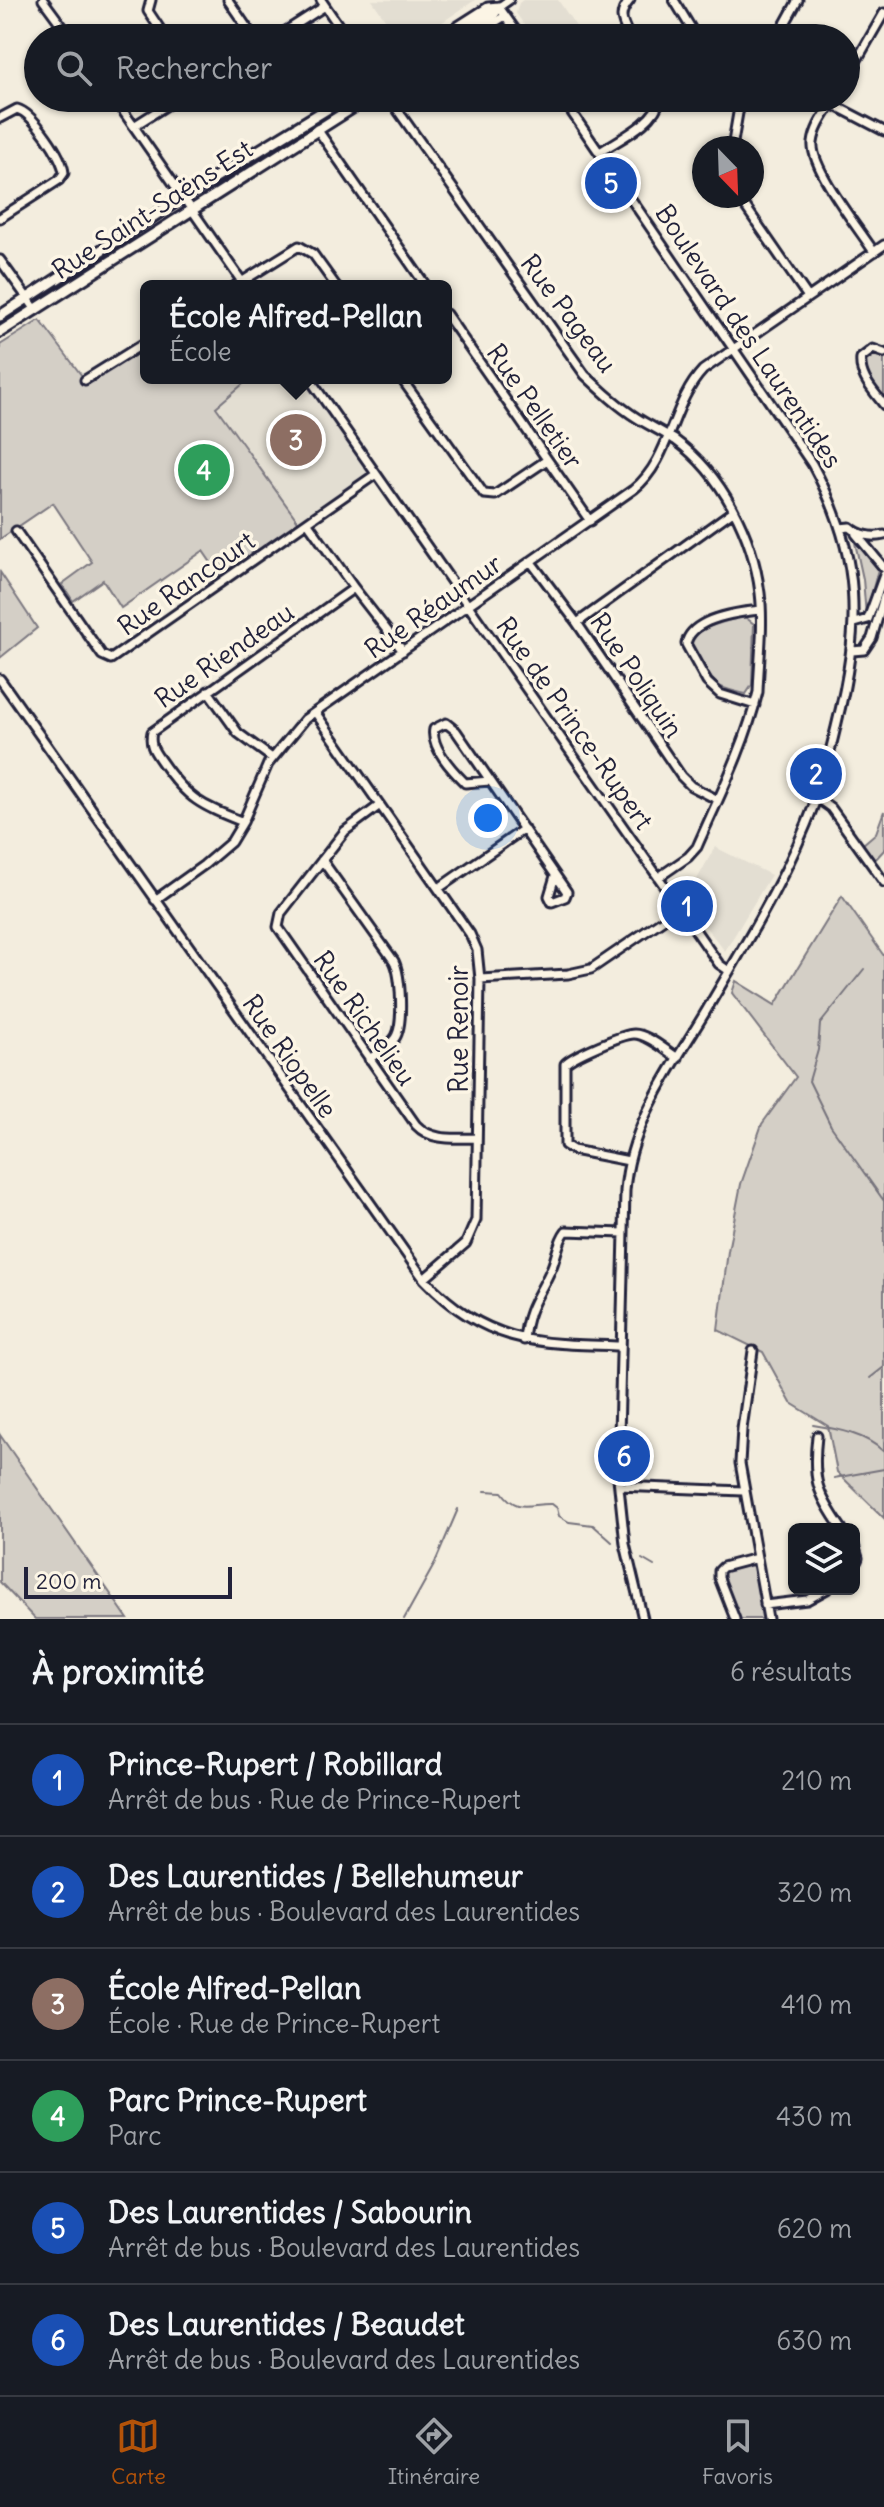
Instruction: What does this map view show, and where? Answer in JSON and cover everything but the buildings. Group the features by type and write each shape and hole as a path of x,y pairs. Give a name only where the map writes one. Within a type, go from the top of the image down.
{"main road":[{"path":"463,24 488,8 500,8"},
{"path":"479,24 500,8"},
{"name":"Rue Saint-Saëns Est","path":"0,316 183,197 322,112"},
{"name":"Rue Saint-Saëns Est","path":"0,332 345,112"}],"street":[{"path":"43,0 61,24"},
{"path":"151,0 148,11 157,24"},
{"path":"228,0 244,24"},
{"path":"484,24 509,0"},
{"path":"622,24 622,11 630,0"},
{"path":"674,0 689,24"},
{"path":"784,24 796,1"},
{"path":"294,24 323,3 337,24"},
{"path":"860,55 884,13"},
{"path":"0,118 17,109 30,115 60,158 64,173 59,180 0,218"},
{"path":"124,112 238,280"},
{"path":"134,126 156,112"},
{"name":"Rue Pageau","path":"399,112 585,375 605,394 693,457 713,479 733,511 752,556 761,610 755,705 697,847 659,877"},
{"name":"Boulevard des Laurentides","path":"572,112 812,464 840,528 849,566 854,623 852,651 839,715 817,798 787,867 643,1119 629,1161 624,1233 619,1486 625,1544 643,1619"},
{"path":"600,152 654,112"},
{"path":"734,136 738,112"},
{"path":"827,112 816,131 812,147 816,164 874,252"},
{"path":"852,112 884,131"},
{"path":"317,129 422,280"},
{"path":"746,208 808,297"},
{"name":"Rue Réaumur","path":"155,900 231,842 272,758 299,725 643,482 669,437 694,381 707,367 884,245"},
{"path":"248,280 299,246 313,254 332,280"},
{"path":"0,260 36,310"},
{"name":"Rue Pelletier","path":"452,323 590,521"},
{"path":"85,380 140,346"},
{"path":"884,353 873,349 861,358 860,367 884,405"},
{"name":"Rue de Prince-Rupert","path":"313,384 544,717 719,964 729,971"},
{"path":"405,384 484,494 495,495 547,460"},
{"name":"Rue Rancourt","path":"16,531 102,655 111,659 376,474"},
{"path":"577,623 733,511"},
{"path":"308,523 403,651"},
{"path":"840,528 850,527 884,568"},
{"path":"855,532 870,536 884,535"},
{"name":"Rue Poliquin","path":"531,562 577,623 681,776 691,786 718,800"},
{"path":"854,623 868,619 884,575"},
{"name":"Rue Riendeau","path":"243,822 203,806 188,796 169,773 150,741 152,732 354,588"},
{"path":"852,651 864,650 870,642 884,597"},
{"path":"755,705 720,694 707,682 686,644 690,632 710,621 736,612 761,610"},
{"name":"Rue Riopelle","path":"0,679 424,1279 446,1301 500,1334 545,1343 621,1346"},
{"path":"208,691 238,733 272,758"},
{"name":"Rue Renoir","path":"315,712 474,943 480,979 474,1229 460,1249 424,1279"},
{"path":"490,781 465,783 434,741 434,729 446,723 450,725 490,781 524,829 555,876"},
{"path":"817,798 831,808 884,882"},
{"path":"369,1059 392,1043 398,1031 399,974 394,961 322,860 349,827 380,805"},
{"path":"439,888 524,829"},
{"name":"Rue Richelieu","path":"322,860 279,917 281,933 422,1131 436,1137 477,1138"},
{"path":"480,979 568,974 591,969 680,908"},
{"path":"629,1161 573,1150 565,1145 565,1064 574,1056 633,1034 646,1038 678,1058"},
{"path":"524,1340 532,1303 550,1273 566,1231 624,1233"},
{"path":"753,1351 740,1463 768,1619"},
{"path":"817,1436 818,1488 822,1501 838,1523"},
{"path":"619,1486 743,1491"},
{"path":"735,1619 719,1571 723,1567 757,1558"},
{"path":"765,1605 807,1600 816,1595"}],"shaded area":[{"path":"372,0 475,0 440,24 388,24"},
{"path":"523,0 558,0 574,24 523,24 516,13"},
{"path":"40,320 85,380 140,346 140,384 243,384 216,407 302,527 223,580 203,551 121,608 103,580 73,601 62,584 92,562 53,503 0,539 0,345"},
{"path":"873,349 884,353 884,405 863,376 861,358"},
{"path":"242,384 313,384 376,474 302,527 215,406"},
{"path":"854,538 878,569 866,616 863,579"},
{"path":"0,572 37,628 0,658"},
{"path":"745,617 754,624 752,685 746,694 716,683 691,650 691,643 701,631"},
{"path":"884,811 884,850 873,862 862,845 876,833"},
{"path":"715,847 771,875 725,951 685,901"},
{"path":"842,896 884,956 884,1518 837,1472 828,1426 791,1403 763,1352 718,1330 728,1251 741,1184 762,1124 796,1077 732,993 736,981 775,1005"},
{"path":"0,1435 128,1619 35,1619 0,1582"},
{"path":"757,1558 768,1619 735,1619 719,1578 723,1567"}],"waterway":[{"path":"864,969 820,1024 818,1050 809,1081 831,1126 884,1201"},
{"path":"870,1378 884,1367"},
{"path":"813,1425 860,1437 884,1452"},
{"path":"834,1478 884,1469"},
{"path":"485,1491 502,1492 513,1503 524,1506 552,1504 559,1516 569,1522 593,1525 612,1542"},
{"path":"404,1619 434,1565 458,1509"},
{"path":"642,1559 654,1566"}],"place":[{"name":"Des Laurentides / Sabourin","path":"611,183"},
{"name":"École Alfred-Pellan","path":"296,440"},
{"name":"Parc Prince-Rupert","path":"204,470"},
{"name":"Des Laurentides / Bellehumeur","path":"816,774"},
{"name":"Prince-Rupert / Robillard","path":"687,906"},
{"name":"Des Laurentides / Beaudet","path":"624,1456"}]}
